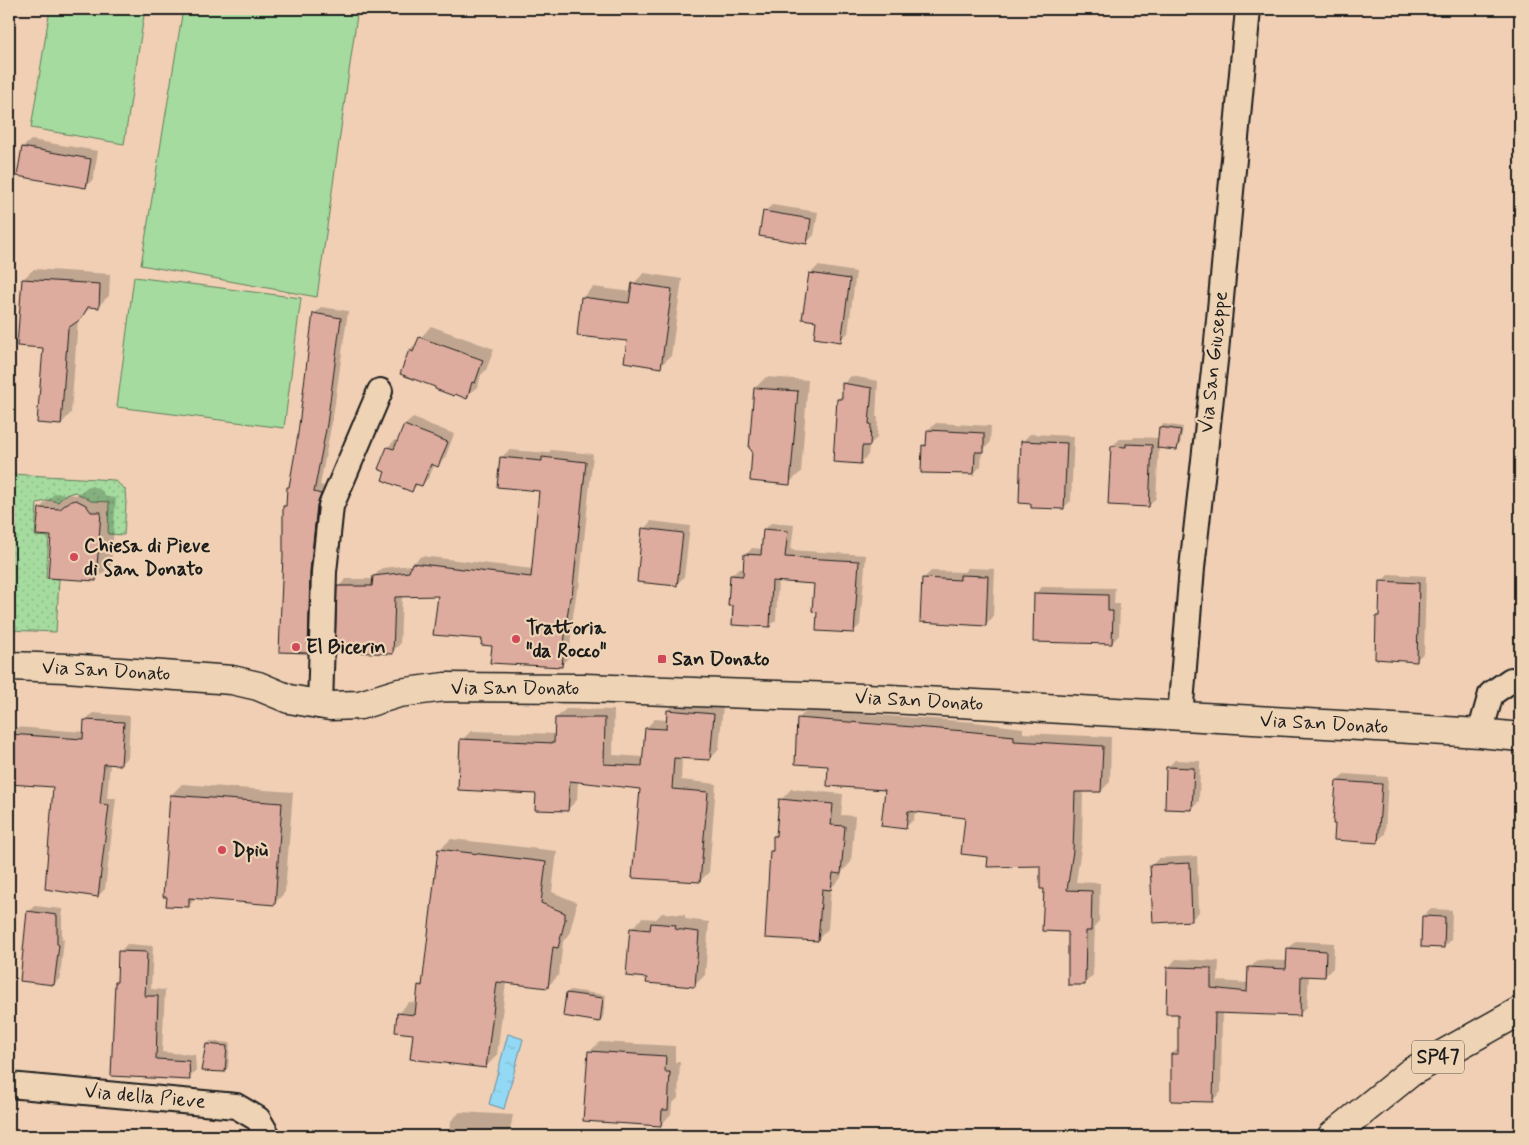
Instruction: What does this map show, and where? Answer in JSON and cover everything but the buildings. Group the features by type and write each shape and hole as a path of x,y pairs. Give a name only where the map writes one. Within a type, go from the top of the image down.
{"street":[{"name":"Via San Giuseppe","path":"1180,716 1192,568 1216,352 1248,9"},
{"path":"320,706 324,572 332,506 380,392"},
{"name":"Via San Donato","path":"9,666 66,668 232,680 258,686 289,699 320,706 360,706 399,693 445,687 576,688 890,699 1480,733 1520,737"},
{"path":"1480,733 1491,694 1511,680 1520,682"},
{"name":"SP47","path":"1332,1136 1411,1072 1520,1011"},
{"name":"Via della Pieve","path":"9,1085 236,1106 258,1119 268,1136"},
{"path":"1336,1136 1361,1112"}],"green space":[{"path":"50,9 145,9 124,144 31,128"},
{"path":"183,9 324,9 357,15 317,297 141,265"},
{"path":"134,277 301,298 284,428 117,407"},
{"path":"10,474 114,480 125,489 124,535 108,534 109,502 91,501 75,492 65,495 58,502 50,500 37,503 35,536 49,537 46,578 59,579 56,632 9,630"}],"water":[{"path":"508,1034 523,1039 504,1109 489,1104"}],"place":[{"name":"Chiesa di Pieve di San Donato","path":"74,557"},
{"name":"Trattoria \"da Rocco\"","path":"516,639"},
{"name":"El Bicerin","path":"296,647"},
{"name":"San Donato","path":"662,659"},
{"name":"Dpiù","path":"222,850"}]}
